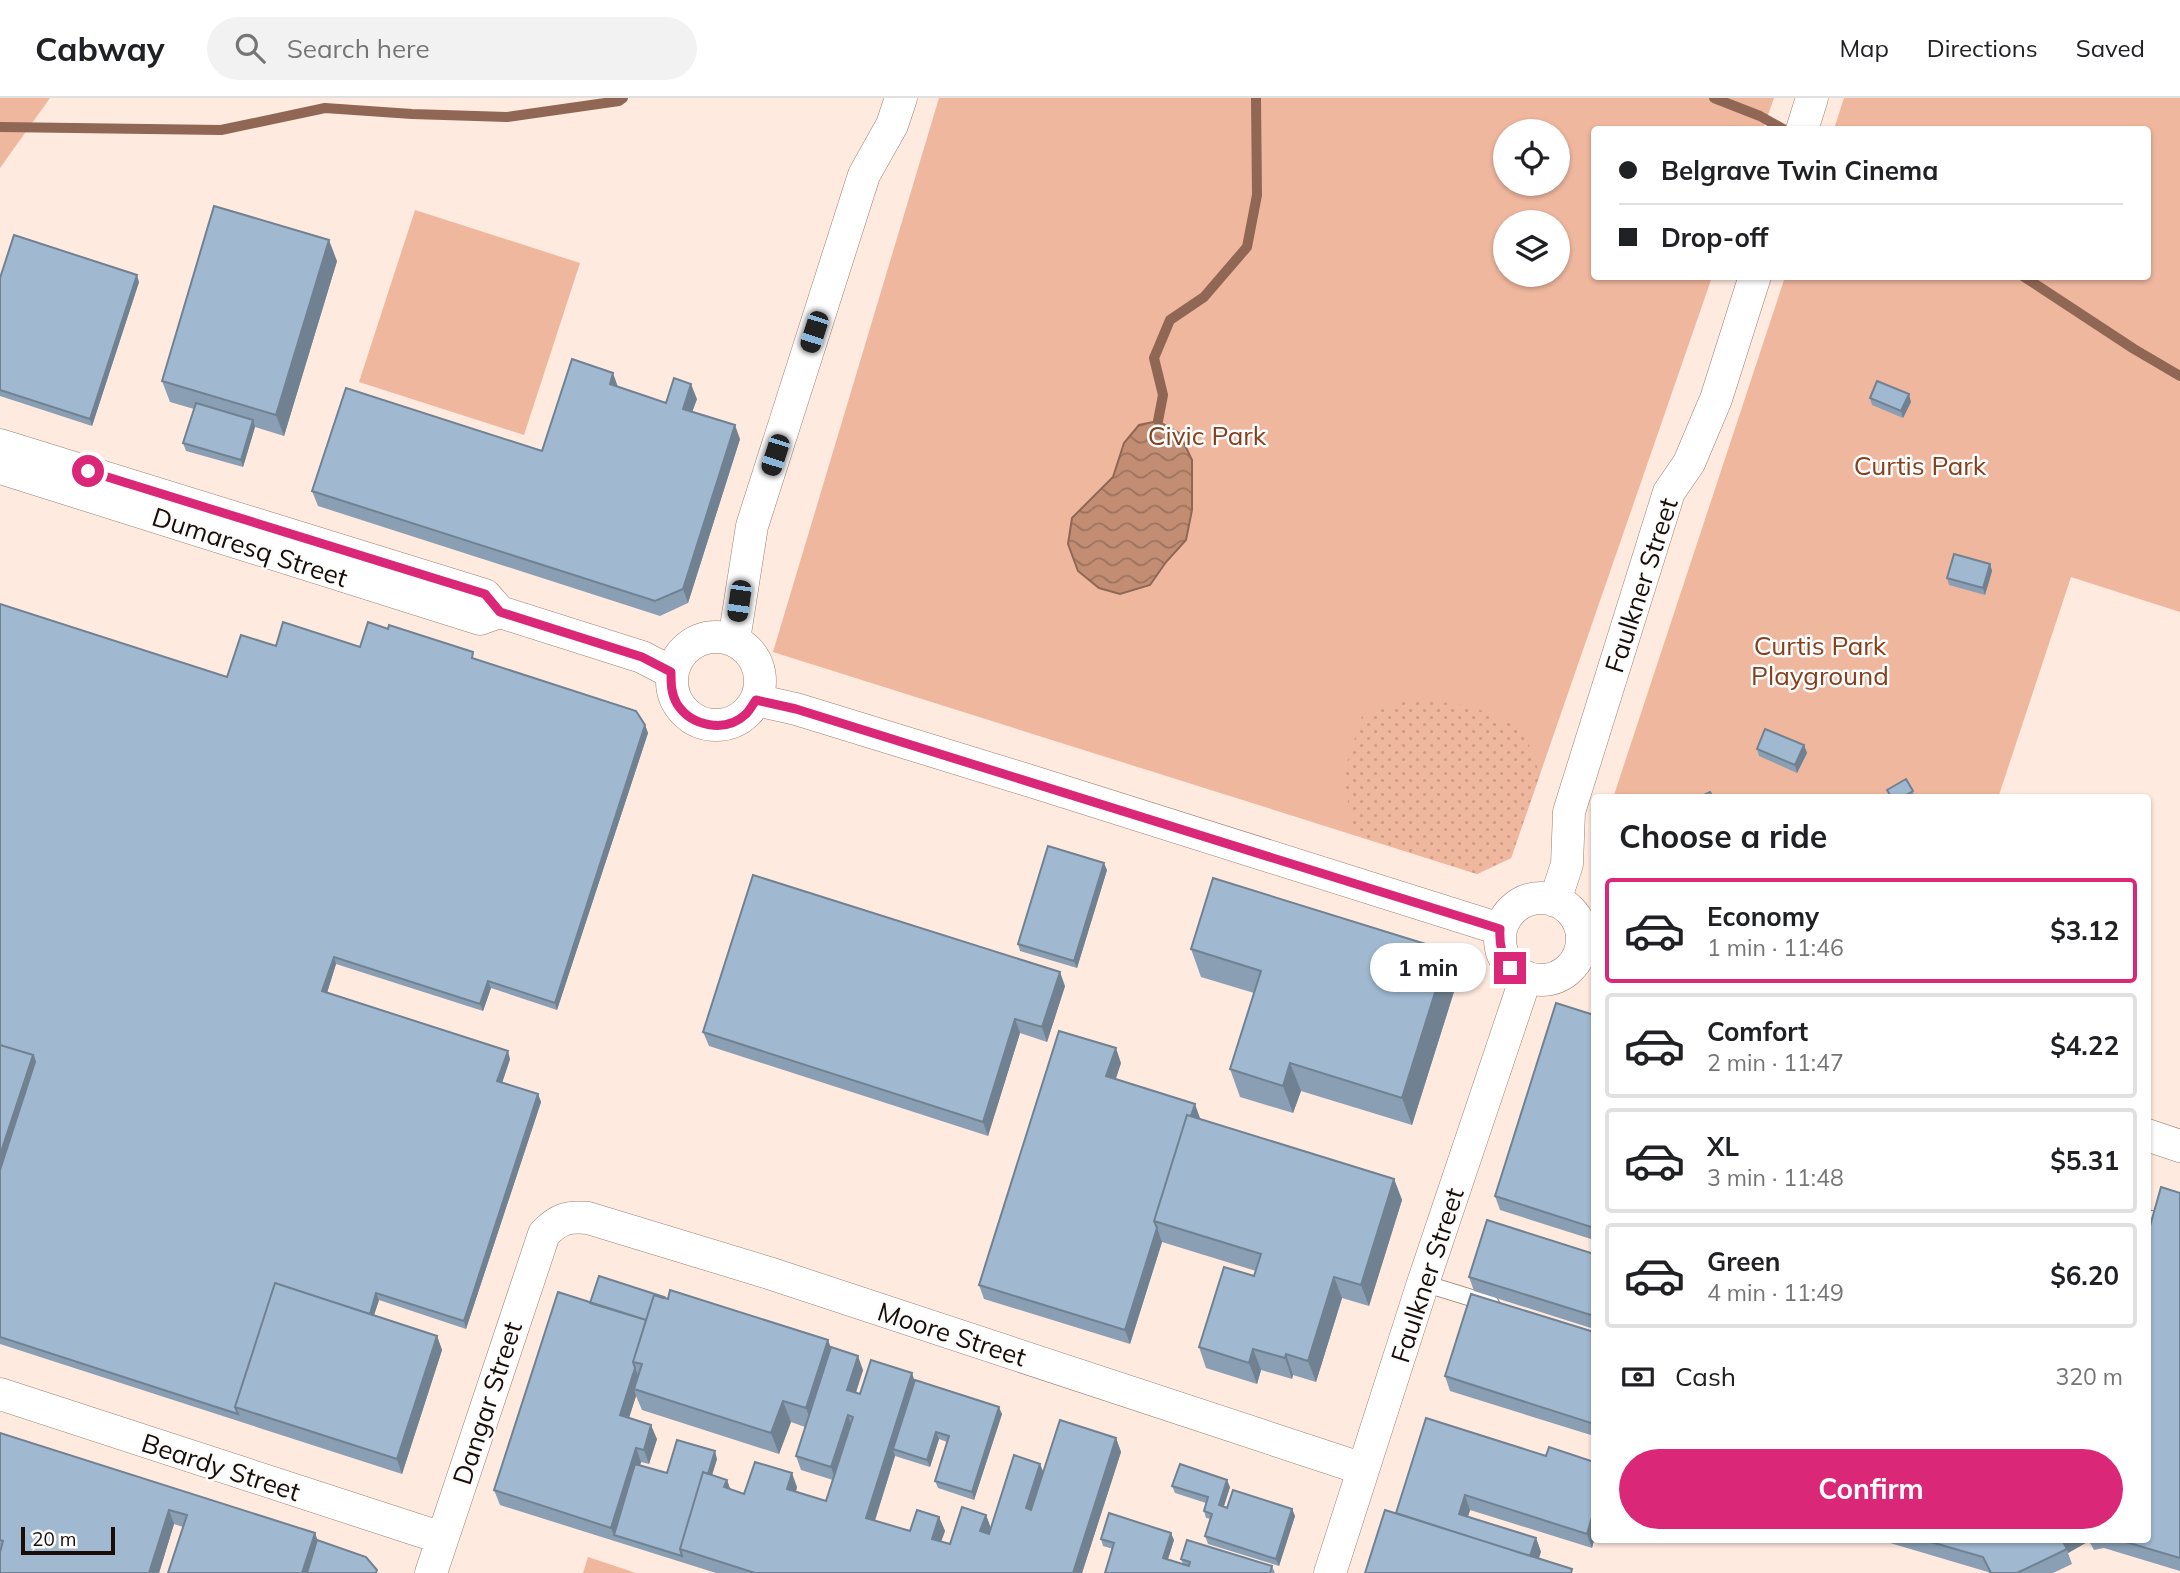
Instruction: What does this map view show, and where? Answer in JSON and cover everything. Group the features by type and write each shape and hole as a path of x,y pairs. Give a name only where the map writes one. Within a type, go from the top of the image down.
{"street":[{"path":"734,640 752,526 864,175 892,125 901,98"},
{"path":"1803,126 1812,98"},
{"name":"Faulkner Street","path":"1555,901 1567,864 1569,812 1669,492 1689,463 1716,399 1754,280"},
{"name":"Dumaresq Street","path":"0,444 485,594 500,612 642,657 671,672"},
{"name":"Dumaresq Street","path":"0,468 480,619 500,612"},
{"path":"714,635 734,640 748,650 758,666 760,683 756,700 746,714 733,722 716,726 700,723 686,715 676,703 671,688 671,672 680,653 696,640 714,635"},
{"path":"756,700 796,709 1024,779 1500,929"},
{"path":"1538,898 1555,901 1569,909 1578,921 1587,954 1559,977 1543,981 1526,977 1510,968 1503,956 1499,943 1500,929 1508,914 1521,902 1538,898"},
{"name":"Faulkner Street","path":"1330,1573 1423,1283 1526,977"},
{"path":"2151,1136 2180,1146"},
{"name":"Moore Street","path":"544,1234 562,1219 572,1216 588,1218 769,1273 1363,1468"},
{"name":"Dangar Street","path":"431,1573 544,1234"},
{"name":"Beardy Street","path":"0,1394 442,1538"}],"lane":[{"path":"1423,1283 1501,1307"}],"green space":[{"path":"0,98 50,98 0,168"},
{"name":"Civic Park","path":"939,98 1774,98 1764,126 1591,126 1591,280 1711,280 1511,858 1477,874 773,652"},
{"name":"Curtis Park","path":"1844,98 2180,98 2180,612 2071,577 1999,794 1614,794 1784,280 2151,280 2151,126 1835,126"},
{"path":"415,210 580,263 524,435 359,382"},
{"path":"1415,698 1474,707 1523,729 1540,774 1511,858 1477,874 1352,834 1344,772 1362,716"},
{"path":"588,1557 636,1573 583,1573"}],"water":[{"path":"1158,421 1179,433 1192,460 1192,510 1186,540 1150,585 1120,594 1099,588 1078,571 1068,544 1072,518 1113,477 1124,443 1139,425"}],"building":[{"path":"214,206 329,240 276,415 162,381"},
{"path":"14,235 137,275 90,419 0,390 0,278"},
{"path":"572,359 613,373 610,384 666,403 674,378 691,384 683,409 735,425 683,589 655,601 312,491 346,388 542,451"},
{"path":"1877,381 1909,394 1901,411 1870,398"},
{"path":"196,403 253,420 241,460 183,443"},
{"path":"1954,554 1990,564 1983,588 1947,578"},
{"path":"0,604 227,677 241,635 276,646 283,622 360,647 368,622 388,629 389,625 473,652 472,658 636,711 645,725 555,1003 488,981 480,1004 334,957 322,991 508,1051 497,1081 538,1094 464,1321 376,1293 370,1314 275,1283 235,1407 238,1414 0,1337 0,1170 35,1062 33,1055 0,1045"},
{"path":"1765,729 1804,745 1795,765 1757,749"},
{"path":"1906,779 1913,791 1908,794 1890,794 1887,790"},
{"path":"1048,846 1104,863 1074,961 1018,944"},
{"path":"753,875 1060,972 1042,1027 1015,1019 983,1122 703,1032"},
{"path":"1213,878 1448,951 1402,1098 1290,1063 1283,1086 1230,1069 1261,971 1191,949"},
{"path":"1556,1003 1591,1014 1591,1227 1495,1196"},
{"path":"1059,1031 1116,1048 1106,1076 1195,1104 1191,1116 1187,1115 1154,1221 1157,1228 1125,1330 979,1285"},
{"path":"0,1045 33,1055 0,1155"},
{"path":"1187,1115 1394,1179 1361,1285 1334,1277 1308,1361 1286,1354 1285,1358 1253,1349 1249,1363 1199,1347 1224,1267 1254,1276 1261,1254 1154,1221"},
{"path":"2161,1187 2180,1193 2180,1558 2129,1543 2151,1543 2151,1222"},
{"path":"1487,1220 1591,1253 1591,1315 1469,1277"},
{"path":"599,1276 664,1297 654,1295 646,1320 590,1303"},
{"path":"275,1283 437,1336 397,1459 235,1407"},
{"path":"670,1290 828,1340 806,1408 783,1401 771,1433 634,1389 642,1364 633,1362 654,1295 668,1299"},
{"path":"558,1292 646,1320 620,1415 651,1425 644,1450 636,1448 611,1528 494,1490"},
{"path":"1471,1294 1591,1331 1591,1423 1445,1376"},
{"path":"831,1347 858,1356 847,1390 860,1394 871,1360 912,1373 866,1518 910,1531 917,1510 939,1517 932,1539 950,1544 962,1507 986,1515 980,1531 989,1534 1014,1455 1040,1464 1026,1508 1031,1510 1060,1420 1116,1438 1073,1573 755,1573 680,1549 703,1472 727,1480 724,1487 744,1494 755,1462 792,1473 787,1489 826,1501 853,1417 848,1415 831,1467 796,1456"},
{"path":"915,1380 999,1407 972,1492 935,1481 949,1436 936,1432 927,1460 893,1449"},
{"path":"1426,1418 1546,1456 1549,1447 1591,1461 1591,1520 1587,1534 1465,1495 1459,1514 1536,1538 1530,1556 1396,1513"},
{"path":"0,1433 315,1533 302,1573 168,1573 187,1515 169,1510 149,1573 0,1573 3,1541 0,1540"},
{"path":"677,1440 715,1451 708,1474 703,1472 680,1549 682,1556 614,1535 635,1464 667,1473"},
{"path":"1180,1464 1227,1480 1219,1505 1227,1508 1233,1490 1292,1509 1276,1559 1205,1536 1212,1514 1204,1511 1208,1497 1172,1486"},
{"path":"1385,1510 1572,1569 1571,1573 1365,1573"},
{"path":"1109,1513 1171,1533 1163,1558 1189,1566 1190,1562 1181,1559 1187,1540 1272,1566 1270,1573 1105,1573 1114,1543 1101,1539"},
{"path":"317,1540 366,1557 377,1570 376,1573 307,1573"},
{"path":"1934,1543 2064,1543 2067,1549 2017,1573 1991,1573 1983,1557"}],"waterway":[{"path":"0,127 221,130 325,108 507,117 619,101 623,98"},
{"path":"1158,421 1163,395 1154,358 1170,320 1204,297 1247,247 1257,195 1256,98"},
{"path":"1714,98 1778,126"},
{"path":"2029,280 2180,376"}],"route":[{"path":"88,471 485,594 500,612 642,657 671,672 671,688 676,703 686,715 700,723 716,726 733,722 746,714 756,700 796,709 1500,929 1499,943 1510,968"}],"park label":[{"name":"Curtis Park Playground","path":"1820,660"}]}
